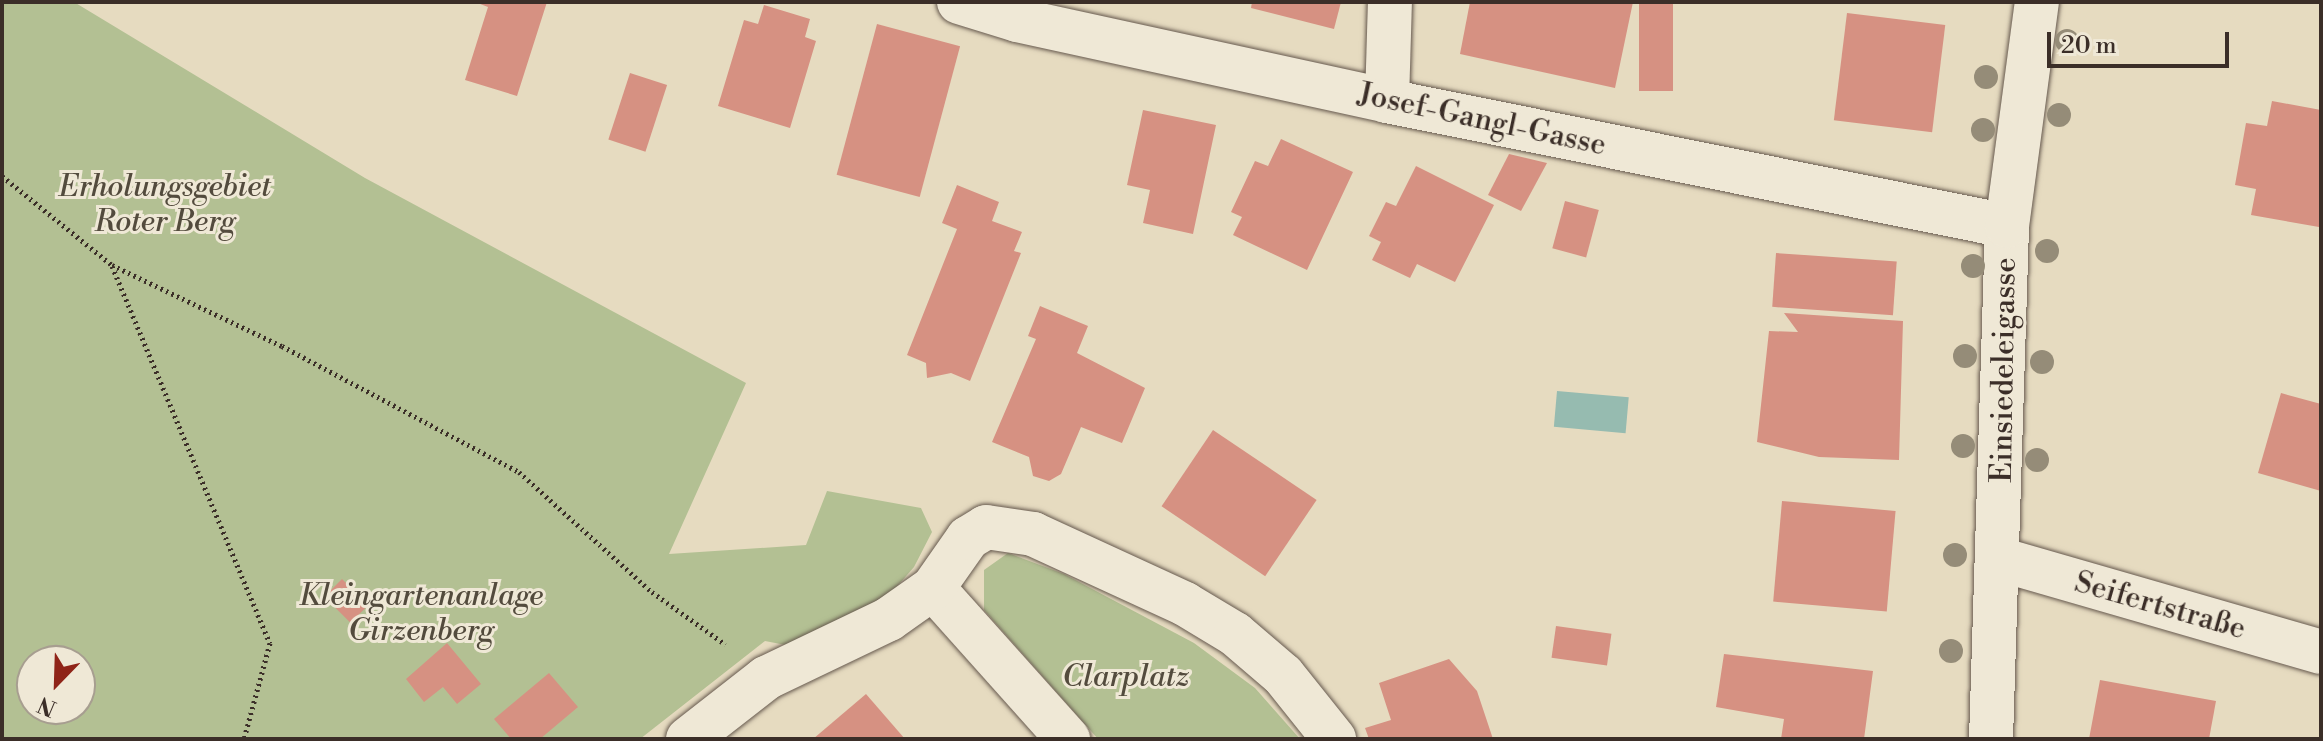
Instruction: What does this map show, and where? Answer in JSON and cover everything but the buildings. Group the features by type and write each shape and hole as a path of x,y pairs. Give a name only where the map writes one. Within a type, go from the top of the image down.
{"street":[{"name":"Josef-Gangl-Gasse","path":"959,2 1017,20 1387,101 2007,226"},
{"path":"1387,101 1390,2"},
{"name":"Einsiedeleigasse","path":"1991,739 2007,226 2037,2"},
{"path":"688,739 766,678 889,619 933,588 968,538 986,527 1033,534 1185,604 1235,634 1283,675 1334,739"},
{"name":"Seifertstraße","path":"1999,559 2321,652"},
{"path":"933,588 1068,739"}],"path":[{"path":"2,176 112,265 282,346 519,472 652,592 766,678"},
{"path":"112,265 270,643 244,739"}],"green space":[{"path":"2,2 74,2 365,178 746,383 669,554 806,545 827,491 921,508 932,532 914,567 879,607 796,647 765,641 640,739 2,739"},
{"name":"Clarplatz","path":"1008,553 1064,574 1194,643 1255,688 1300,739 1098,739 984,610 984,570"}],"water":[{"path":"1557,391 1629,397 1626,433 1554,427"}],"park label":[{"name":"Erholungsgebiet Roter Berg","path":"165,204"},
{"name":"Kleingartenanlage Girzenberg","path":"421,613"}]}
